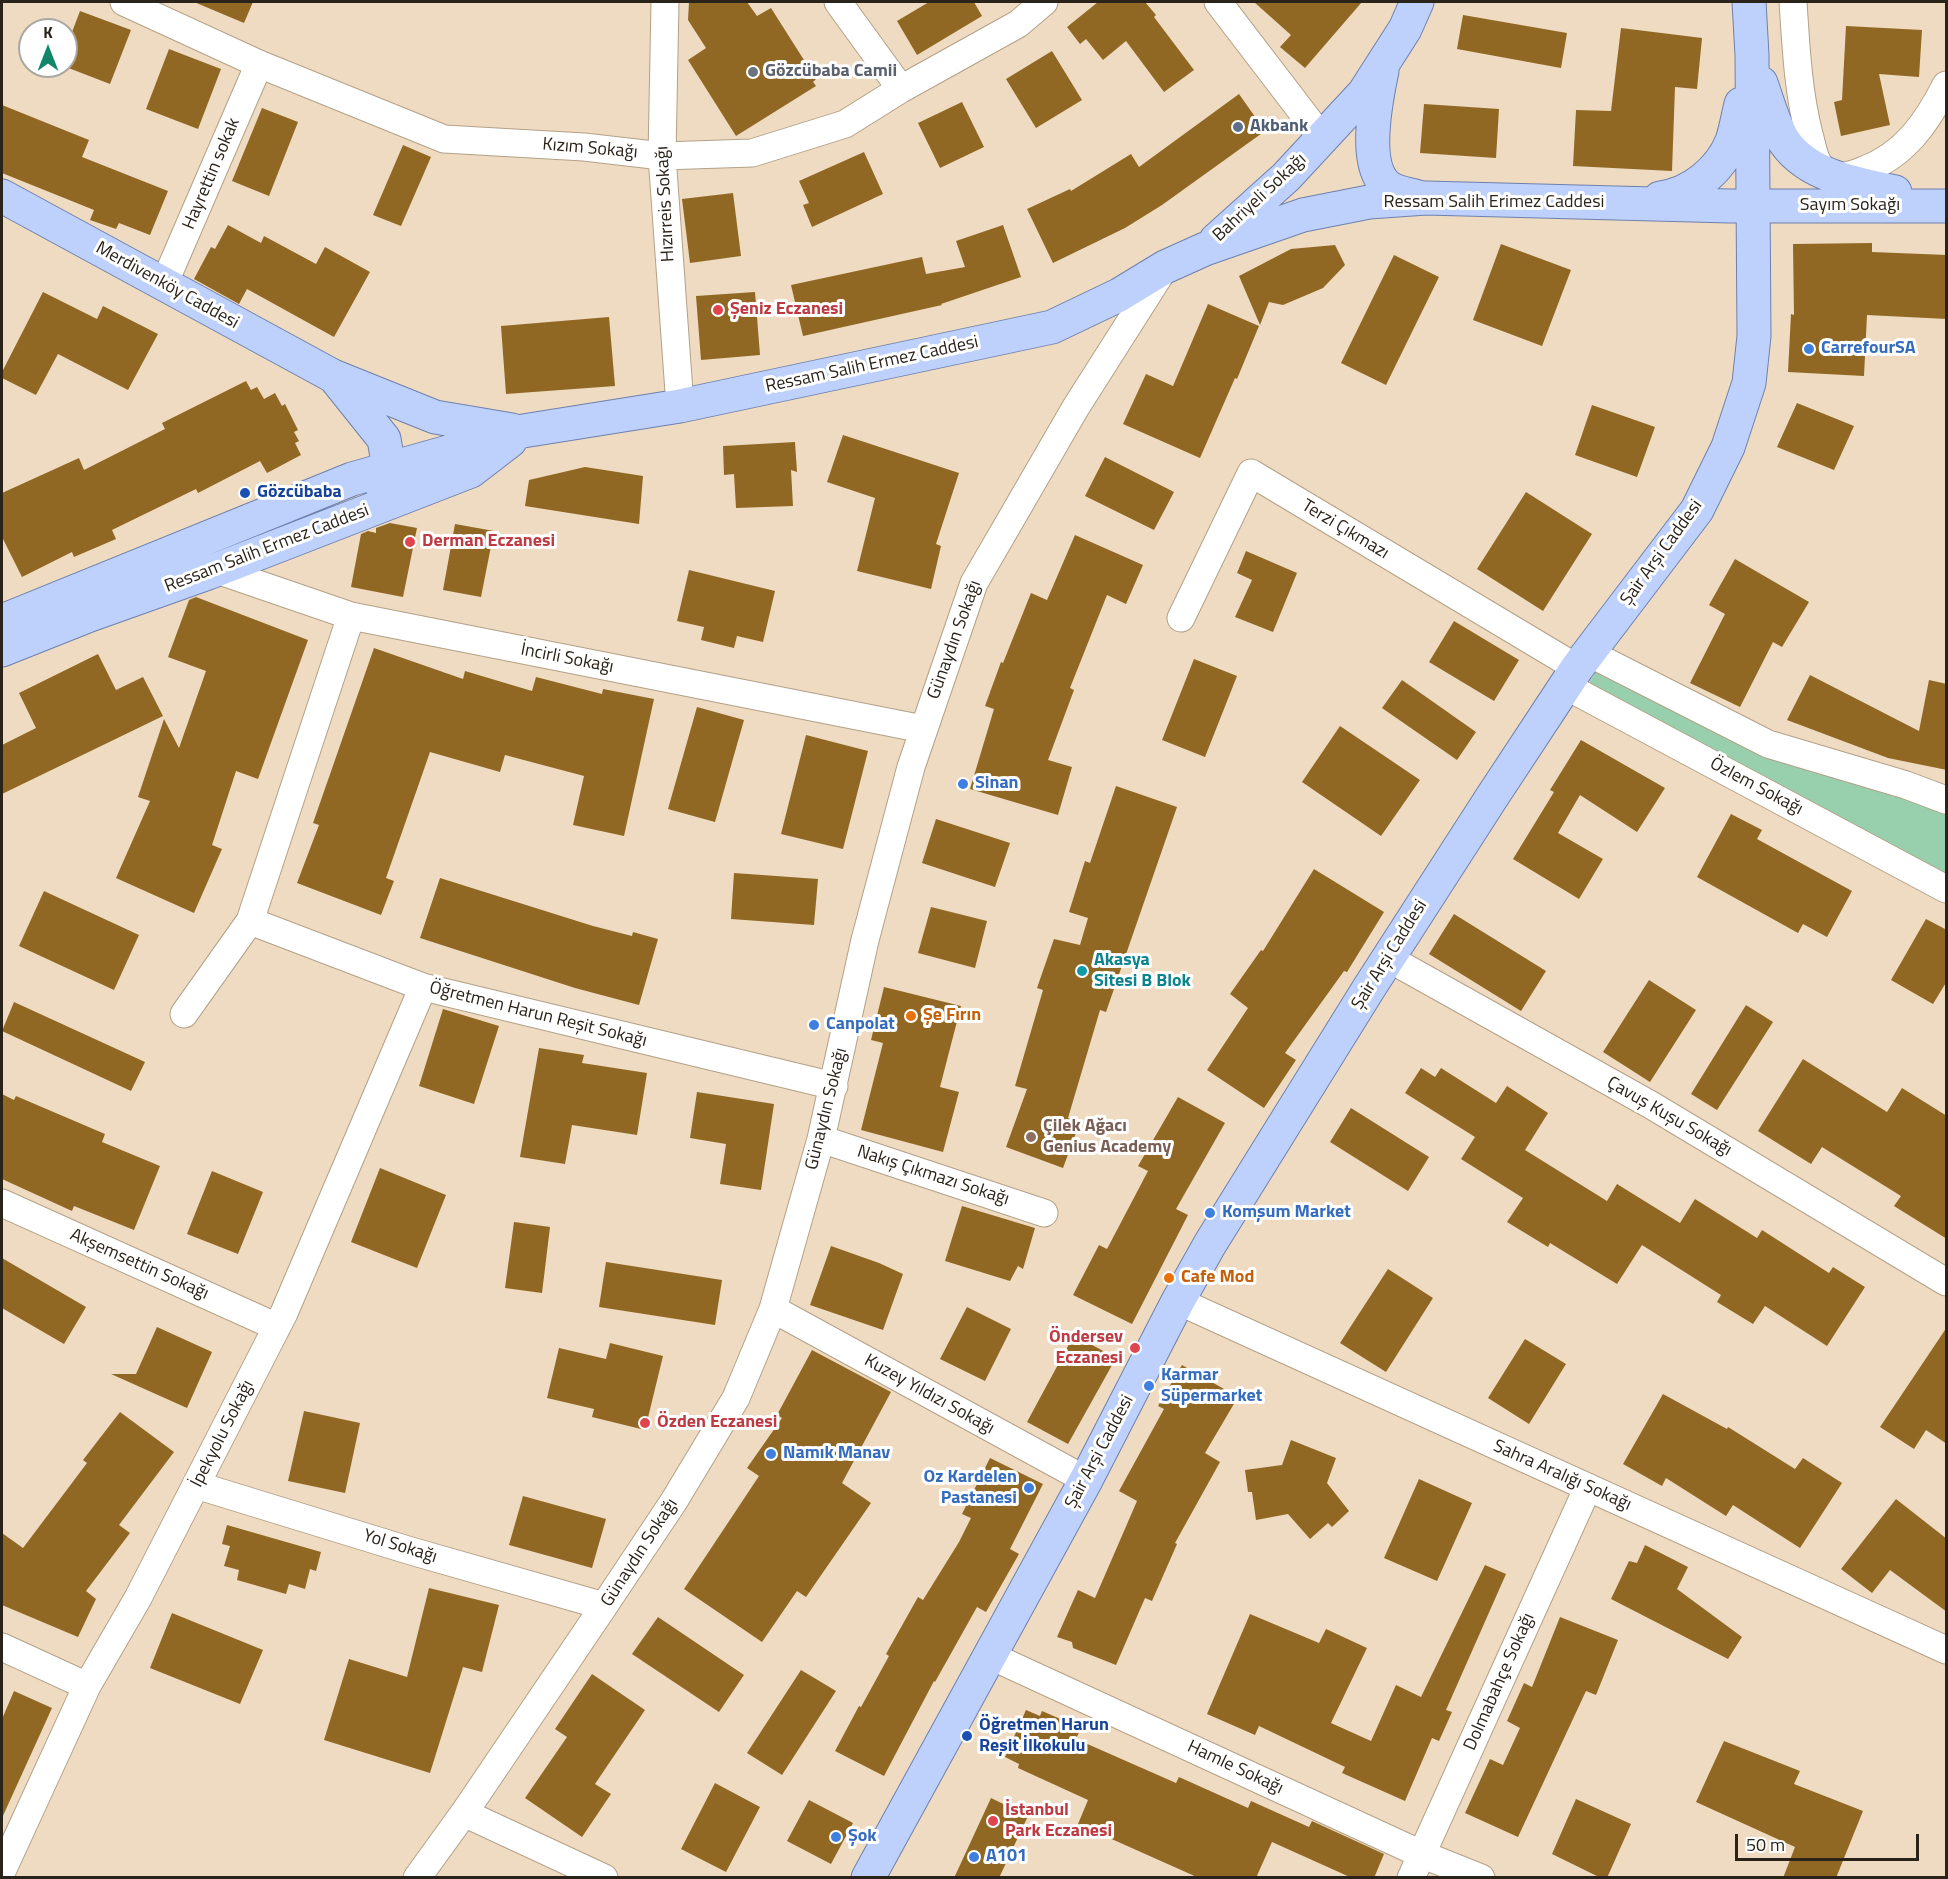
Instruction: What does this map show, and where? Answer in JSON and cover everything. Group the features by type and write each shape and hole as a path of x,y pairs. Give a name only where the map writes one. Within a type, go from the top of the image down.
{"main road":[{"name":"Bahriyeli Sokağı","path":"1205,249 1286,177 1364,93 1405,28 1418,2"},
{"name":"Şair Arşi Caddesi","path":"868,1878 1086,1480 1178,1301 1210,1244 1388,958 1577,669 1697,510 1728,447 1749,383 1754,336 1752,56 1749,2"},
{"path":"1752,56 1781,137 1797,155 1828,174 1858,184 1947,205"},
{"path":"1607,204 1673,196 1695,186 1713,170 1726,153 1733,136 1752,56"},
{"path":"1384,61 1374,122 1374,154 1379,175 1388,187 1401,193 1426,198"},
{"name":"Merdivenköy Caddesi","path":"2,196 333,376 435,417 523,431"},
{"name":"Ressam Salih Erimez Caddesi","path":"1205,249 1303,215 1369,202 1426,198 1753,206"},
{"name":"Sayım Sokağı","path":"1753,206 1947,205"},
{"name":"Ressam Salih Ermez Caddesi","path":"2,621 352,479 523,431 680,405 1052,327 1119,295 1165,267 1205,249"},
{"path":"333,376 384,439 389,468 379,507"},
{"name":"Ressam Salih Ermez Caddesi","path":"2,650 471,471 523,431"}],"street":[{"name":"Kızım Sokağı","path":"124,2 259,64 444,139 584,147 662,156 752,153 845,124 901,89 1017,24 1044,2"},
{"name":"Hızırreis Sokağı","path":"665,2 662,156 680,405"},
{"path":"838,2 901,89"},
{"path":"1218,2 1322,138"},
{"path":"1793,2 1797,68 1802,103 1815,159 1828,174 1845,176 1880,163 1894,154 1910,140 1932,114 1947,85"},
{"name":"Hayrettin sokak","path":"164,284 259,64"},
{"name":"Günaydın Sokağı","path":"417,1878 464,1813 604,1606 674,1500 736,1398 773,1309 821,1139 865,940 923,729 974,583 1076,407 1165,267"},
{"name":"Terzi Çıkmazı","path":"1181,618 1251,473 1577,669"},
{"name":"İncirli Sokağı","path":"216,570 351,616 923,729"},
{"path":"184,1014 250,921 351,616"},
{"path":"1577,669 1768,744 1906,785 1947,800"},
{"name":"Özlem Sokağı","path":"1577,669 1947,888"},
{"name":"Öğretmen Harun Reşit Sokağı","path":"250,921 423,987 834,1086"},
{"name":"Çavuş Kuşu Sokağı","path":"1388,958 1661,1111 1947,1282"},
{"name":"İpekyolu Sokağı","path":"2,1871 87,1686 138,1598 278,1327 423,987"},
{"name":"Nakış Çıkmazı Sokağı","path":"821,1139 1044,1213"},
{"name":"Akşemsettin Sokağı","path":"2,1203 278,1327"},
{"name":"Sahra Aralığı Sokağı","path":"1178,1301 1947,1650"},
{"name":"Kuzey Yıldızı Sokağı","path":"773,1309 1086,1480"},
{"name":"Yol Sokağı","path":"196,1485 411,1551 604,1606"},
{"name":"Dolmabahçe Sokağı","path":"1416,1866 1588,1487"},
{"path":"2,1647 87,1686"},
{"name":"Hamle Sokağı","path":"991,1656 1416,1866 1481,1878"},
{"path":"464,1813 604,1878"}],"green space":[{"path":"1600,664 1946,811 1946,885 1585,690"}],"building":[{"path":"194,2 253,2 244,23"},
{"name":"Gözcübaba Camii","path":"689,2 747,2 757,16 771,8 816,79 813,82 816,86 736,136 688,60 706,48 688,20"},
{"path":"929,2 974,2 982,16 917,55 897,21"},
{"path":"1098,2 1145,2 1194,70 1164,92 1126,41 1103,60 1086,39 1080,44 1067,27"},
{"path":"1254,2 1362,2 1305,68 1280,47 1291,35"},
{"path":"80,11 131,30 110,84 78,72 77,18"},
{"path":"1463,15 1567,33 1561,68 1457,49"},
{"path":"1846,26 1922,30 1919,77 1879,74 1890,125 1841,136 1834,102 1842,100"},
{"path":"1621,28 1702,38 1697,89 1675,87 1672,171 1573,166 1576,110 1611,111"},
{"path":"169,49 221,69 198,129 146,109"},
{"path":"1052,51 1082,100 1036,128 1006,79"},
{"path":"1239,94 1265,131 1162,205 1125,228 1053,263 1027,209 1070,189 1071,191 1131,154 1139,167"},
{"path":"962,102 984,147 940,168 918,123"},
{"path":"1424,104 1499,109 1496,158 1420,153"},
{"path":"2,105 89,140 82,157 168,191 150,235 119,223 116,229 90,220 94,210 2,173"},
{"path":"262,108 298,122 269,196 232,181"},
{"path":"403,145 431,157 401,226 373,215"},
{"path":"864,152 883,194 812,227 803,205 809,203 799,181"},
{"path":"733,193 741,256 690,263 682,199"},
{"path":"228,225 261,243 264,236 316,264 325,247 370,272 334,337 247,289 239,304 194,279 211,247 215,249"},
{"path":"1003,225 1021,277 942,305 803,336 791,285 922,257 926,274 965,267 956,241"},
{"path":"1872,243 1872,252 1947,255 1947,319 1867,315 1864,376 1788,372 1791,314 1794,315 1793,244"},
{"path":"1501,244 1571,270 1542,346 1473,320"},
{"path":"1335,245 1345,265 1323,288 1283,305 1269,302 1260,325 1239,276 1291,249"},
{"path":"1394,255 1439,277 1386,385 1341,363"},
{"path":"43,292 97,319 103,306 158,334 128,390 58,354 36,395 2,378 2,372"},
{"path":"755,292 760,355 701,360 696,296"},
{"path":"1208,304 1259,326 1200,458 1123,424 1146,374 1173,386"},
{"path":"609,317 615,386 506,394 501,326"},
{"path":"246,381 251,390 257,387 264,399 275,393 282,406 285,404 298,430 294,432 299,441 295,443 301,455 267,473 260,461 198,493 196,489 112,530 116,539 74,557 72,552 22,577 2,537 2,493 79,458 84,470 165,429 162,423"},
{"path":"1797,403 1854,426 1834,470 1777,447"},
{"path":"1592,405 1655,427 1637,477 1575,455"},
{"path":"843,435 959,473 936,544 941,546 931,589 857,571 875,498 827,482"},
{"path":"795,442 797,472 791,470 793,506 736,508 734,474 724,475 723,446"},
{"path":"1105,457 1174,492 1154,530 1085,496"},
{"path":"585,467 643,476 639,524 525,506 529,480"},
{"path":"1526,492 1592,534 1543,611 1477,569"},
{"path":"390,523 417,528 403,597 351,587 361,534 368,531 376,533 376,528"},
{"path":"455,524 494,531 481,597 443,590"},
{"path":"1075,535 1143,565 1126,604 1107,595 1070,688 1074,690 1048,760 1072,767 1058,815 970,789 994,709 985,706 1001,662 1003,663 1031,593 1047,600"},
{"path":"1246,551 1297,573 1273,632 1235,617 1252,580 1237,573"},
{"path":"1735,559 1809,602 1782,647 1773,642 1740,707 1690,683 1725,614 1709,605"},
{"path":"689,570 775,591 763,642 737,636 734,648 701,640 704,627 677,621"},
{"path":"196,597 308,640 258,779 236,771 212,845 222,849 194,913 116,878 150,801 138,797 164,719 179,748 206,671 168,657 189,600"},
{"path":"1454,621 1519,660 1494,701 1429,662"},
{"path":"374,648 463,679 465,671 532,691 536,677 602,694 603,689 654,699 624,836 573,825 584,776 505,755 500,772 430,752 386,878 394,881 381,915 297,883 319,825 313,823"},
{"path":"98,654 116,690 143,677 163,716 2,794 2,745 36,728 19,693"},
{"path":"1194,659 1237,676 1205,757 1162,740"},
{"path":"1810,675 1919,731 1929,680 1947,684 1947,770 1888,758 1787,720"},
{"path":"1402,680 1476,732 1457,760 1382,708"},
{"path":"697,707 744,720 715,822 668,809"},
{"path":"1340,726 1420,780 1381,836 1302,782"},
{"path":"806,735 868,751 843,849 781,834"},
{"path":"1581,740 1665,788 1637,832 1580,795 1558,833 1603,859 1579,899 1513,859 1554,792 1550,790"},
{"path":"1116,786 1177,807 1106,1012 1100,1010 1068,1118 1080,1122 1063,1168 1006,1147 1027,1089 1015,1086 1043,990 1037,988 1054,939 1080,945 1088,918 1069,912 1085,861 1090,863"},
{"path":"1731,814 1762,830 1757,839 1852,891 1827,937 1803,924 1798,933 1697,877"},
{"path":"936,819 1010,843 995,887 922,863"},
{"path":"1314,869 1384,912 1347,972 1344,971 1285,1053 1296,1060 1264,1108 1207,1070 1248,1008 1230,994 1261,950 1263,951"},
{"path":"734,873 818,879 814,925 731,919"},
{"path":"440,878 593,926 632,936 633,932 658,939 639,1005 575,988 420,938"},
{"path":"44,891 139,935 114,990 19,946"},
{"path":"931,907 987,921 975,968 918,953"},
{"path":"1454,914 1546,971 1521,1011 1429,954"},
{"path":"1926,919 1947,930 1947,981 1933,1004 1891,980"},
{"path":"1649,980 1696,1010 1650,1082 1603,1052"},
{"path":"884,987 961,1006 940,1087 959,1092 943,1152 861,1130 883,1043 871,1040"},
{"path":"14,1002 145,1062 131,1091 2,1031"},
{"path":"1746,1005 1773,1022 1717,1110 1691,1094"},
{"path":"443,1009 499,1026 474,1104 419,1086"},
{"path":"539,1048 584,1055 582,1063 647,1073 637,1135 572,1125 565,1164 520,1157"},
{"path":"1803,1059 1887,1112 1902,1088 1947,1116 1947,1239 1894,1206 1901,1196 1822,1147 1811,1164 1758,1131"},
{"path":"1421,1068 1435,1077 1441,1068 1496,1103 1507,1086 1548,1113 1525,1150 1607,1201 1617,1184 1680,1223 1695,1199 1757,1238 1762,1230 1829,1273 1833,1267 1865,1287 1827,1346 1765,1306 1753,1324 1717,1302 1721,1295 1642,1245 1617,1284 1550,1243 1548,1247 1507,1222 1523,1198 1461,1159 1475,1137 1405,1093"},
{"path":"697,1092 774,1104 761,1190 720,1184 726,1144 690,1138"},
{"path":"2,1094 14,1100 16,1096 105,1134 102,1142 160,1166 134,1230 74,1206 72,1211 2,1179"},
{"path":"1178,1097 1225,1123 1176,1209 1188,1215 1132,1324 1073,1295 1099,1245 1107,1249 1148,1171 1138,1166"},
{"path":"1351,1108 1429,1157 1408,1191 1330,1142"},
{"path":"380,1168 446,1195 417,1268 351,1242"},
{"path":"212,1171 263,1192 238,1254 187,1234"},
{"path":"962,1206 1035,1228 1023,1269 1018,1266 1010,1281 945,1261"},
{"path":"514,1222 550,1227 542,1293 505,1288"},
{"path":"831,1246 903,1274 883,1330 810,1305"},
{"path":"2,1258 86,1307 64,1344 2,1308"},
{"path":"606,1262 722,1280 715,1325 599,1307"},
{"path":"1388,1269 1433,1298 1386,1372 1340,1343"},
{"path":"967,1307 1011,1329 985,1381 940,1359"},
{"path":"157,1327 212,1352 187,1408 111,1374 136,1374"},
{"path":"1947,1327 1947,1444 1926,1430 1914,1449 1880,1427"},
{"path":"1074,1335 1116,1358 1068,1444 1027,1422"},
{"path":"1525,1339 1566,1364 1529,1424 1488,1398"},
{"path":"610,1343 663,1356 645,1430 592,1417 594,1409 547,1398 559,1348 606,1359"},
{"path":"812,1350 891,1392 842,1483 871,1503 806,1597 797,1591 762,1642 684,1589 759,1476 747,1468 782,1418 777,1415"},
{"path":"1182,1365 1238,1397 1205,1453 1220,1462 1175,1543 1177,1544 1152,1601 1145,1598 1116,1665 1073,1648 1072,1642 1057,1637 1078,1590 1095,1598 1137,1501 1119,1491 1164,1409 1158,1406"},
{"path":"1663,1394 1727,1429 1728,1427 1795,1469 1803,1458 1842,1483 1800,1548 1733,1505 1726,1516 1666,1478 1662,1486 1623,1464"},
{"path":"304,1411 360,1423 345,1493 288,1481"},
{"path":"120,1412 174,1452 119,1525 130,1533 86,1591 96,1599 78,1637 2,1605 2,1533 23,1548 87,1463 83,1460"},
{"path":"1291,1440 1336,1458 1327,1483 1349,1511 1332,1527 1328,1523 1310,1539 1288,1514 1256,1520 1252,1492 1248,1492 1245,1470 1282,1465"},
{"path":"990,1458 1043,1484 1010,1549 1019,1554 986,1612 977,1607 934,1681 884,1776 835,1751 889,1656 886,1654 918,1597 923,1600 959,1542 971,1518 962,1514"},
{"path":"1419,1479 1472,1503 1437,1581 1384,1558"},
{"path":"523,1496 606,1519 592,1568 509,1545"},
{"path":"1896,1499 1947,1539 1947,1612 1890,1570 1872,1593 1841,1569"},
{"path":"227,1525 321,1552 316,1571 310,1569 305,1589 289,1584 286,1594 237,1580 239,1570 224,1566 230,1546 222,1544"},
{"path":"1645,1545 1688,1567 1677,1589 1742,1637 1728,1659 1611,1599 1629,1561 1637,1563"},
{"path":"1485,1565 1506,1574 1446,1710 1452,1712 1439,1741 1432,1738 1405,1801 1342,1773 1345,1767 1259,1726 1255,1735 1207,1714 1250,1614 1319,1643 1326,1629 1367,1648 1331,1723 1371,1741 1396,1685 1421,1697"},
{"path":"429,1588 499,1605 482,1672 463,1667 430,1773 324,1740 349,1659 407,1677"},
{"path":"172,1613 263,1650 240,1704 150,1668"},
{"path":"658,1617 744,1675 719,1712 632,1654"},
{"path":"1560,1617 1618,1640 1596,1695 1586,1691 1518,1837 1465,1813 1490,1759 1503,1765 1520,1728 1507,1721 1524,1683 1532,1687"},
{"path":"801,1670 836,1691 782,1775 747,1753"},
{"path":"592,1674 645,1710 595,1784 611,1794 582,1837 525,1798 567,1737 555,1729"},
{"path":"14,1691 52,1708 2,1818 2,1719"},
{"path":"1026,1710 1040,1716 1042,1711 1072,1724 1070,1727 1080,1730 1076,1739 1176,1783 1179,1777 1248,1808 1251,1801 1309,1827 1312,1821 1384,1854 1374,1878 1352,1878 1272,1842 1256,1878 1199,1878 1078,1824 1088,1800 1018,1768 1019,1764 1005,1757"},
{"path":"1724,1741 1800,1771 1794,1784 1863,1811 1836,1878 1783,1878 1795,1847 1696,1802"},
{"path":"715,1783 760,1807 726,1872 681,1849"},
{"path":"991,1798 1028,1816 999,1878 954,1878"},
{"path":"1576,1799 1631,1824 1607,1878 1601,1878 1552,1854"},
{"path":"809,1800 853,1823 831,1864 787,1841"}],"place":[{"name":"Gözcübaba Camii","path":"753,72"},
{"name":"Akbank","path":"1238,127"},
{"name":"Şeniz Eczanesi","path":"718,310"},
{"name":"CarrefourSA","path":"1809,349"},
{"name":"Gözcübaba","path":"245,493"},
{"name":"Derman Eczanesi","path":"410,542"},
{"name":"Sinan","path":"963,784"},
{"name":"Akasya Sitesi B Blok","path":"1082,971"},
{"name":"Şe Fırın","path":"911,1016"},
{"name":"Canpolat","path":"814,1025"},
{"name":"Çilek Ağacı Genius Academy","path":"1031,1137"},
{"name":"Komşum Market","path":"1210,1213"},
{"name":"Cafe Mod","path":"1169,1278"},
{"name":"Öndersev Eczanesi","path":"1135,1348"},
{"name":"Karmar Süpermarket","path":"1149,1386"},
{"name":"Özden Eczanesi","path":"645,1423"},
{"name":"Namık Manav","path":"771,1454"},
{"name":"Oz Kardelen Pastanesi","path":"1029,1488"},
{"name":"Öğretmen Harun Reşit İlkokulu","path":"967,1736"},
{"name":"İstanbul Park Eczanesi","path":"993,1821"},
{"name":"Şok","path":"836,1837"},
{"name":"A101","path":"974,1857"}]}
